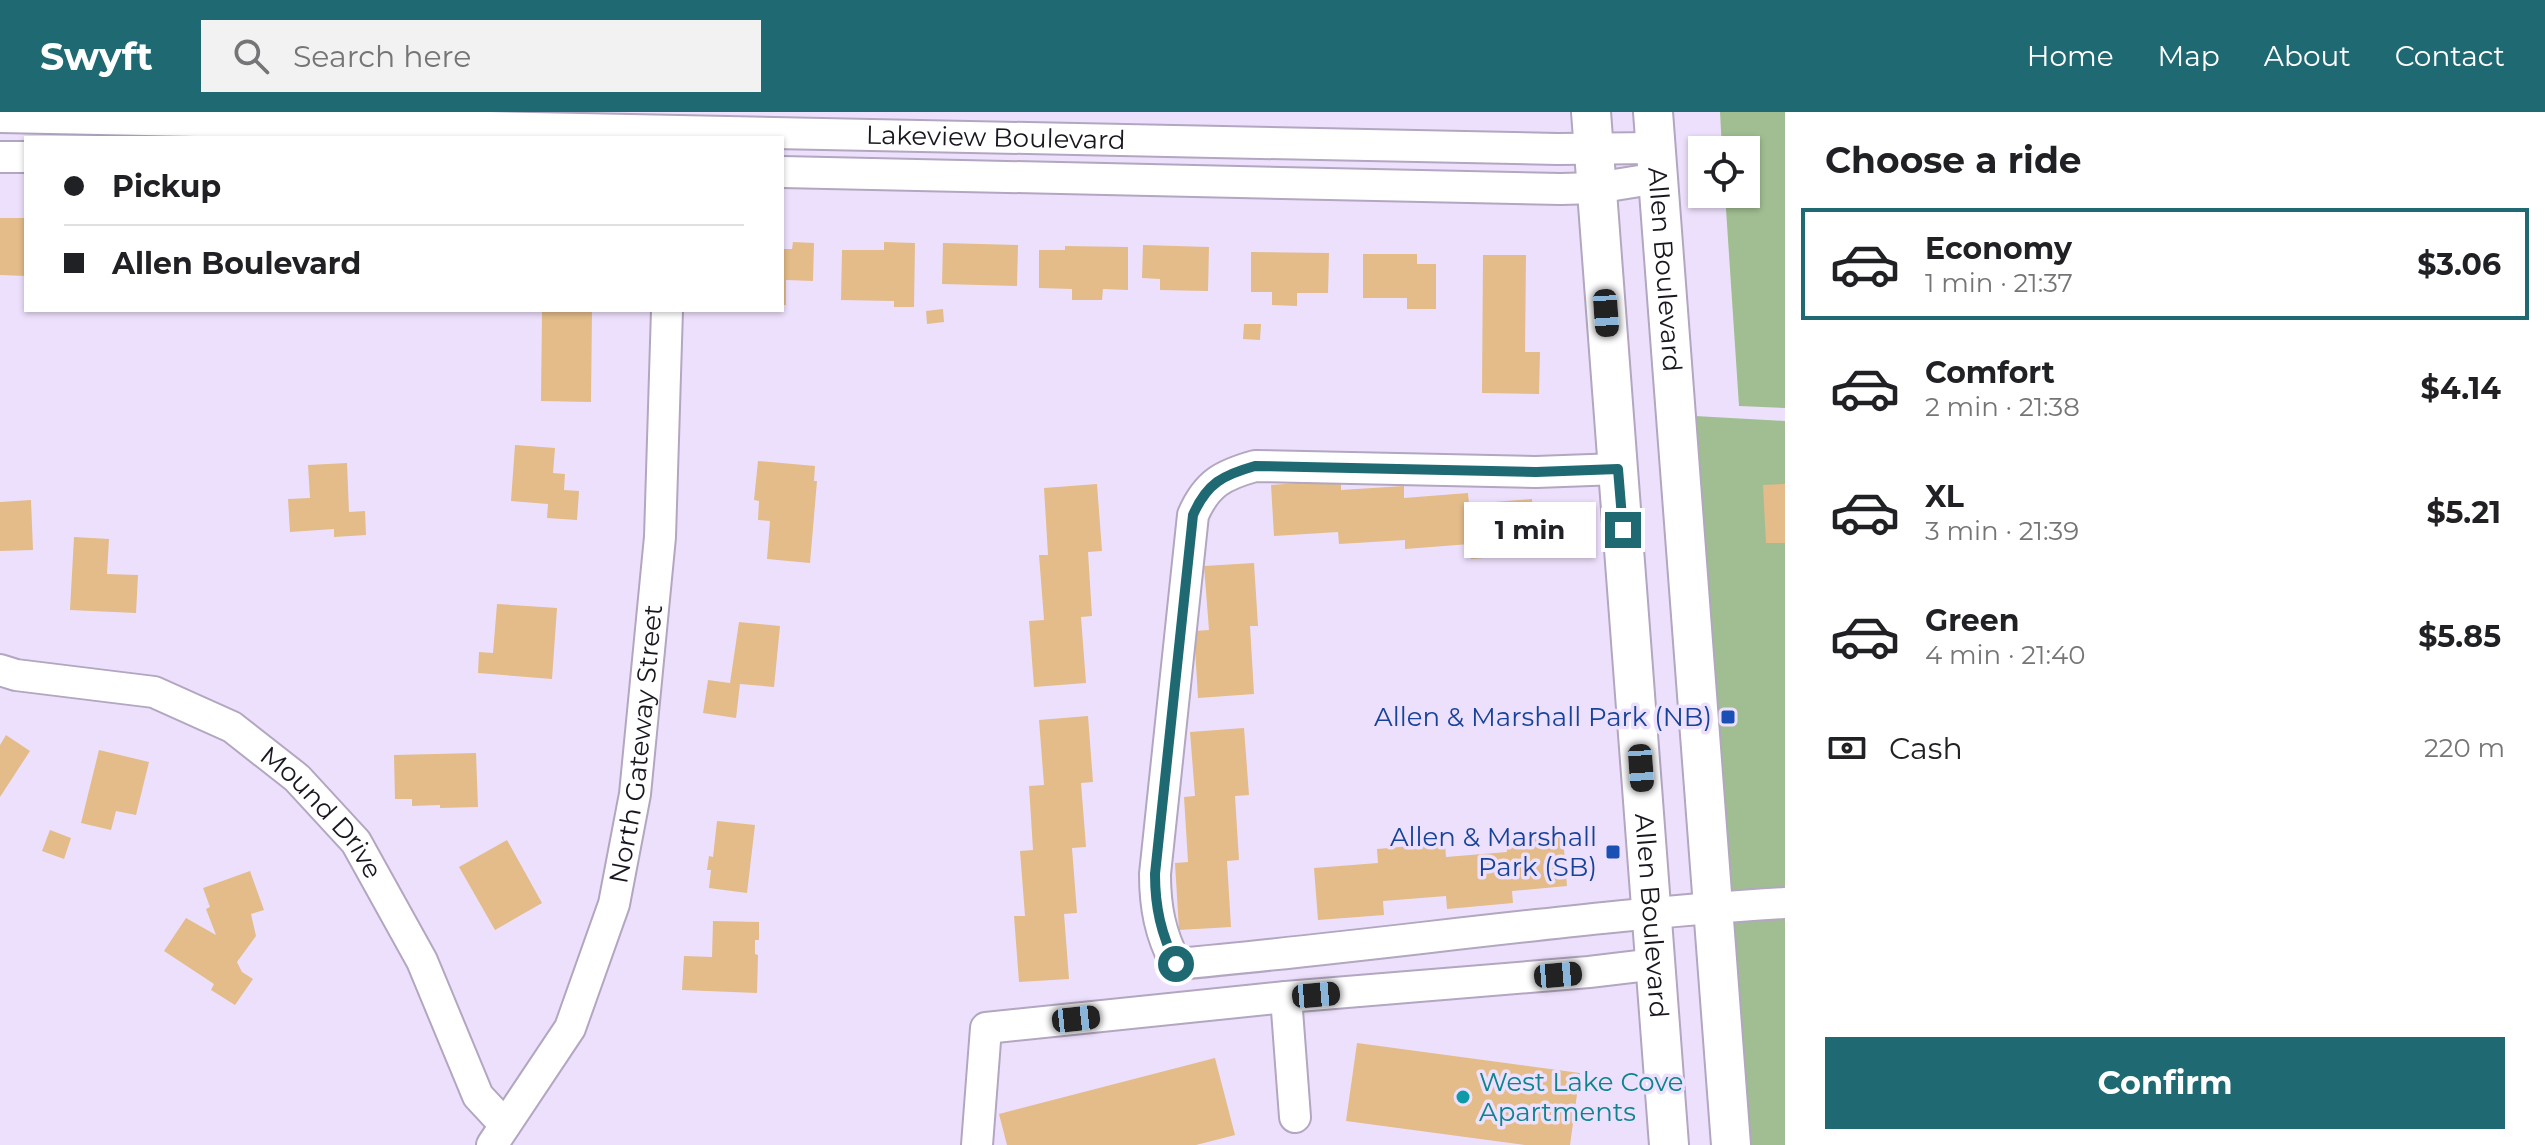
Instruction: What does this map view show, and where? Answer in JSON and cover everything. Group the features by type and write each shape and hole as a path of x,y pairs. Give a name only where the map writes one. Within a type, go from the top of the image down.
{"main road":[{"name":"Allen Boulevard","path":"1591,112 1669,1145"},
{"name":"Allen Boulevard","path":"1656,146 1731,1145"}],"street":[{"name":"Lakeview Boulevard","path":"0,117 190,129 673,127 1594,149 1656,146"},
{"name":"Lakeview Boulevard","path":"784,172 1596,188 1656,146"},
{"path":"0,157 24,157"},
{"name":"North Gateway Street","path":"499,1135 570,1028 614,904 635,794 660,537 667,312"},
{"path":"1618,469 1536,472 1255,466 1225,474 1201,497 1193,515 1155,892 1163,938 1176,964 1652,913 1785,903"},
{"name":"Mound Drive","path":"0,670 16,675 154,692 232,727 297,778 356,842 420,956 478,1096 499,1135"},
{"path":"977,1145 986,1028 1656,964"},
{"path":"1286,997 1295,1117"}],"green space":[{"path":"1720,112 1785,112 1785,408 1739,406 1726,208 1760,208 1760,136 1721,136"},
{"path":"1695,416 1785,421 1785,1145 1748,1145"}],"building":[{"path":"0,218 24,218 24,276 0,275"},
{"path":"793,242 814,243 813,281 786,280 784,305 784,249 792,249"},
{"path":"884,242 915,243 914,307 894,307 894,301 841,300 842,250 884,250"},
{"path":"943,243 1018,245 1017,286 942,284"},
{"path":"1143,245 1209,247 1208,291 1160,290 1160,279 1142,278"},
{"path":"1065,246 1128,247 1128,290 1103,289 1102,300 1072,300 1072,289 1039,288 1039,250 1065,250"},
{"path":"1251,252 1329,253 1328,293 1297,293 1297,306 1272,305 1272,292 1251,292"},
{"path":"1363,254 1417,254 1417,264 1436,264 1436,309 1407,309 1407,298 1363,298"},
{"path":"1483,255 1526,255 1525,352 1540,352 1539,394 1482,393"},
{"path":"943,309 944,322 927,324 926,311"},
{"path":"542,312 592,312 591,402 541,401"},
{"path":"1244,324 1261,324 1260,340 1243,339"},
{"path":"515,445 555,448 553,473 565,474 564,490 579,491 577,520 547,518 548,504 511,501"},
{"path":"758,461 815,466 814,481 817,481 810,563 767,559 770,521 758,520 759,501 754,500"},
{"path":"347,463 349,512 365,511 366,535 334,537 334,529 290,532 288,499 310,498 308,465"},
{"path":"1341,480 1341,490 1404,486 1404,498 1468,493 1469,504 1532,499 1536,554 1471,559 1470,544 1405,549 1405,540 1339,544 1338,532 1274,536 1271,485"},
{"path":"1097,484 1102,551 1088,552 1092,616 1081,617 1086,683 1034,687 1029,621 1044,620 1039,555 1048,555 1044,488"},
{"path":"1785,484 1785,543 1766,543 1763,485"},
{"path":"31,500 33,550 0,551 0,502"},
{"path":"74,537 109,539 107,574 138,575 136,613 70,610"},
{"path":"1254,563 1258,626 1250,626 1254,694 1198,698 1194,631 1209,630 1204,566"},
{"path":"497,604 557,608 552,679 478,673 479,652 493,653"},
{"path":"739,622 780,626 774,687 740,684 736,718 703,713 708,680 730,683"},
{"path":"1088,716 1093,782 1081,783 1086,847 1072,848 1077,913 1064,914 1069,979 1019,982 1014,916 1025,916 1020,851 1033,850 1029,786 1044,785 1039,720"},
{"path":"1244,728 1249,795 1235,796 1239,860 1227,861 1231,927 1179,930 1175,863 1188,862 1184,797 1195,796 1190,732"},
{"path":"6,735 30,751 0,797 0,745"},
{"path":"99,750 149,762 136,815 116,811 111,830 81,823"},
{"path":"476,753 478,807 412,806 412,799 395,799 394,755"},
{"path":"717,821 755,825 747,893 709,888 711,870 707,870 709,856 713,857"},
{"path":"50,830 71,838 64,859 42,851"},
{"path":"1563,836 1567,886 1512,891 1513,903 1447,909 1446,896 1383,901 1384,915 1318,920 1314,868 1378,863 1377,849 1445,843 1446,857 1507,852 1506,841"},
{"path":"507,840 542,903 495,930 459,867"},
{"path":"250,871 264,910 251,914 256,936 237,962 242,972 253,979 235,1005 211,990 214,984 164,951 186,918 216,935 206,909 210,907 203,888"},
{"path":"713,921 759,922 759,940 755,940 755,954 758,955 757,993 682,990 684,956 712,957"},
{"name":"West Lake Cove Apartments","path":"1357,1043 1580,1073 1570,1145 1525,1145 1346,1121"},
{"path":"1215,1058 1235,1135 1196,1145 1007,1145 999,1114"}],"place":[{"name":"Allen & Marshall Park (NB)","path":"1728,717"},
{"name":"Allen & Marshall Park (SB)","path":"1613,852"},
{"name":"West Lake Cove Apartments","path":"1463,1097"}],"route":[{"path":"1176,964 1163,938 1158,917 1155,874 1193,515 1201,497 1225,474 1255,466 1536,472 1618,469 1623,530"}]}
